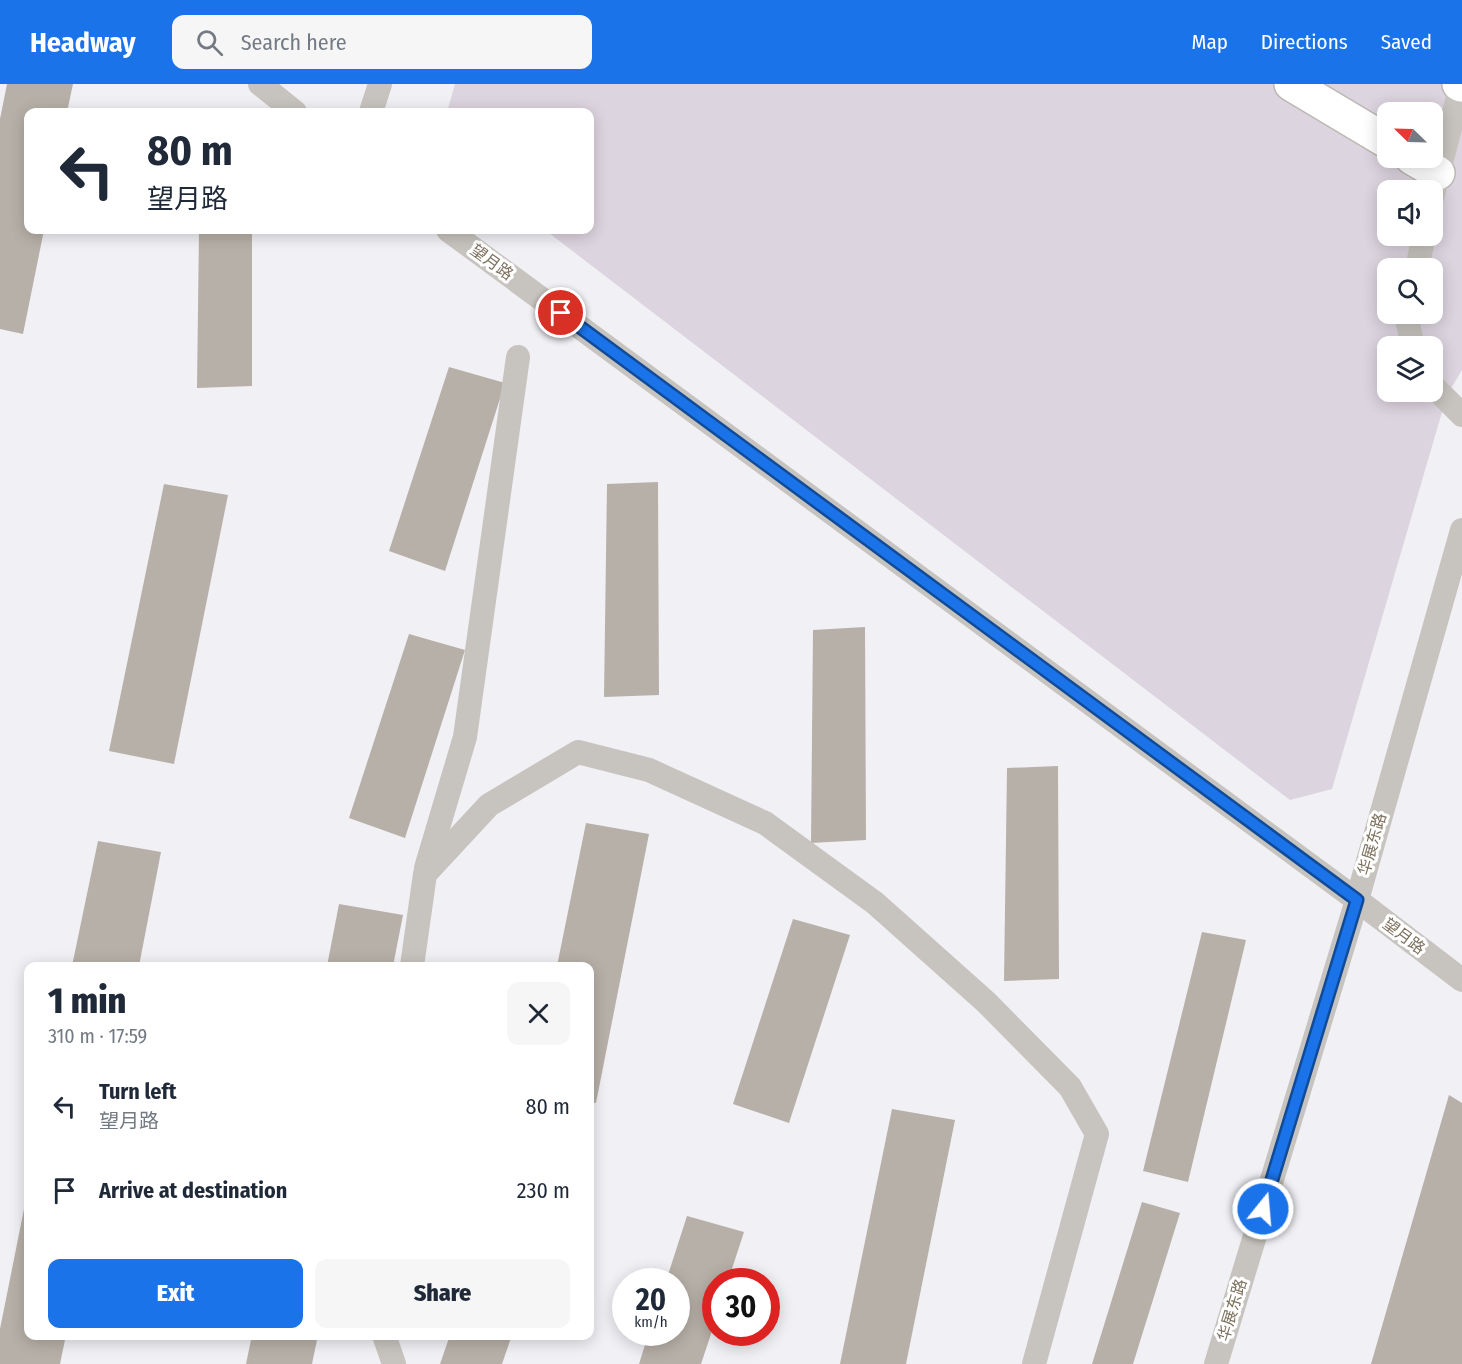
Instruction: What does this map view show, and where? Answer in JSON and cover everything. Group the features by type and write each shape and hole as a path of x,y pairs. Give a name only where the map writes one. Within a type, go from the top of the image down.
{"main road":[{"path":"1291,84 1377,135"}],"street":[{"path":"260,84 290,108"},
{"path":"372,108 380,84"},
{"path":"1428,176 1460,84"},
{"name":"望月路","path":"453,234 1357,900 1462,980"},
{"path":"413,962 425,874 465,737 518,357"},
{"path":"1443,396 1462,415"},
{"name":"华展东路","path":"1216,1364 1357,900 1462,530"},
{"path":"425,874 489,805 578,752 649,770 765,823 875,903 986,1002 1070,1087 1097,1134 1034,1364"},
{"path":"386,1340 394,1364"}],"shaded area":[{"path":"455,84 1462,84 1462,370 1447,395 1332,789 1290,800 550,234 594,234 594,108 448,108"}],"building":[{"path":"7,84 73,84 68,108 24,108 24,234 43,234 23,334 0,329 0,119"},
{"path":"199,234 252,234 252,386 197,388"},
{"path":"449,367 505,383 445,571 389,551"},
{"path":"658,482 659,695 604,697 607,484"},
{"path":"164,484 228,495 174,764 109,751"},
{"path":"865,627 866,840 811,843 813,630"},
{"path":"409,634 465,650 405,838 349,818"},
{"path":"1058,766 1059,979 1004,981 1007,768"},
{"path":"586,823 649,834 596,1103 594,1103 594,962 558,962"},
{"path":"98,841 161,852 140,962 73,962"},
{"path":"339,904 403,915 394,962 328,962"},
{"path":"793,919 850,935 789,1123 733,1104"},
{"path":"1202,932 1246,940 1188,1182 1143,1171"},
{"path":"1449,1095 1462,1103 1462,1364 1371,1364"},
{"path":"892,1109 955,1120 906,1364 840,1364"},
{"path":"1142,1202 1180,1213 1133,1364 1092,1364"},
{"path":"24,1209 24,1340 65,1340 60,1364 0,1364 0,1329"},
{"path":"687,1216 744,1232 732,1268 702,1268 702,1346 707,1346 701,1364 639,1364 645,1346 690,1346 690,1268 670,1268"},
{"path":"251,1340 317,1340 312,1364 246,1364"},
{"path":"448,1340 510,1340 502,1364 440,1364"}],"route":[{"path":"561,313 1357,900 1263,1209"}]}
